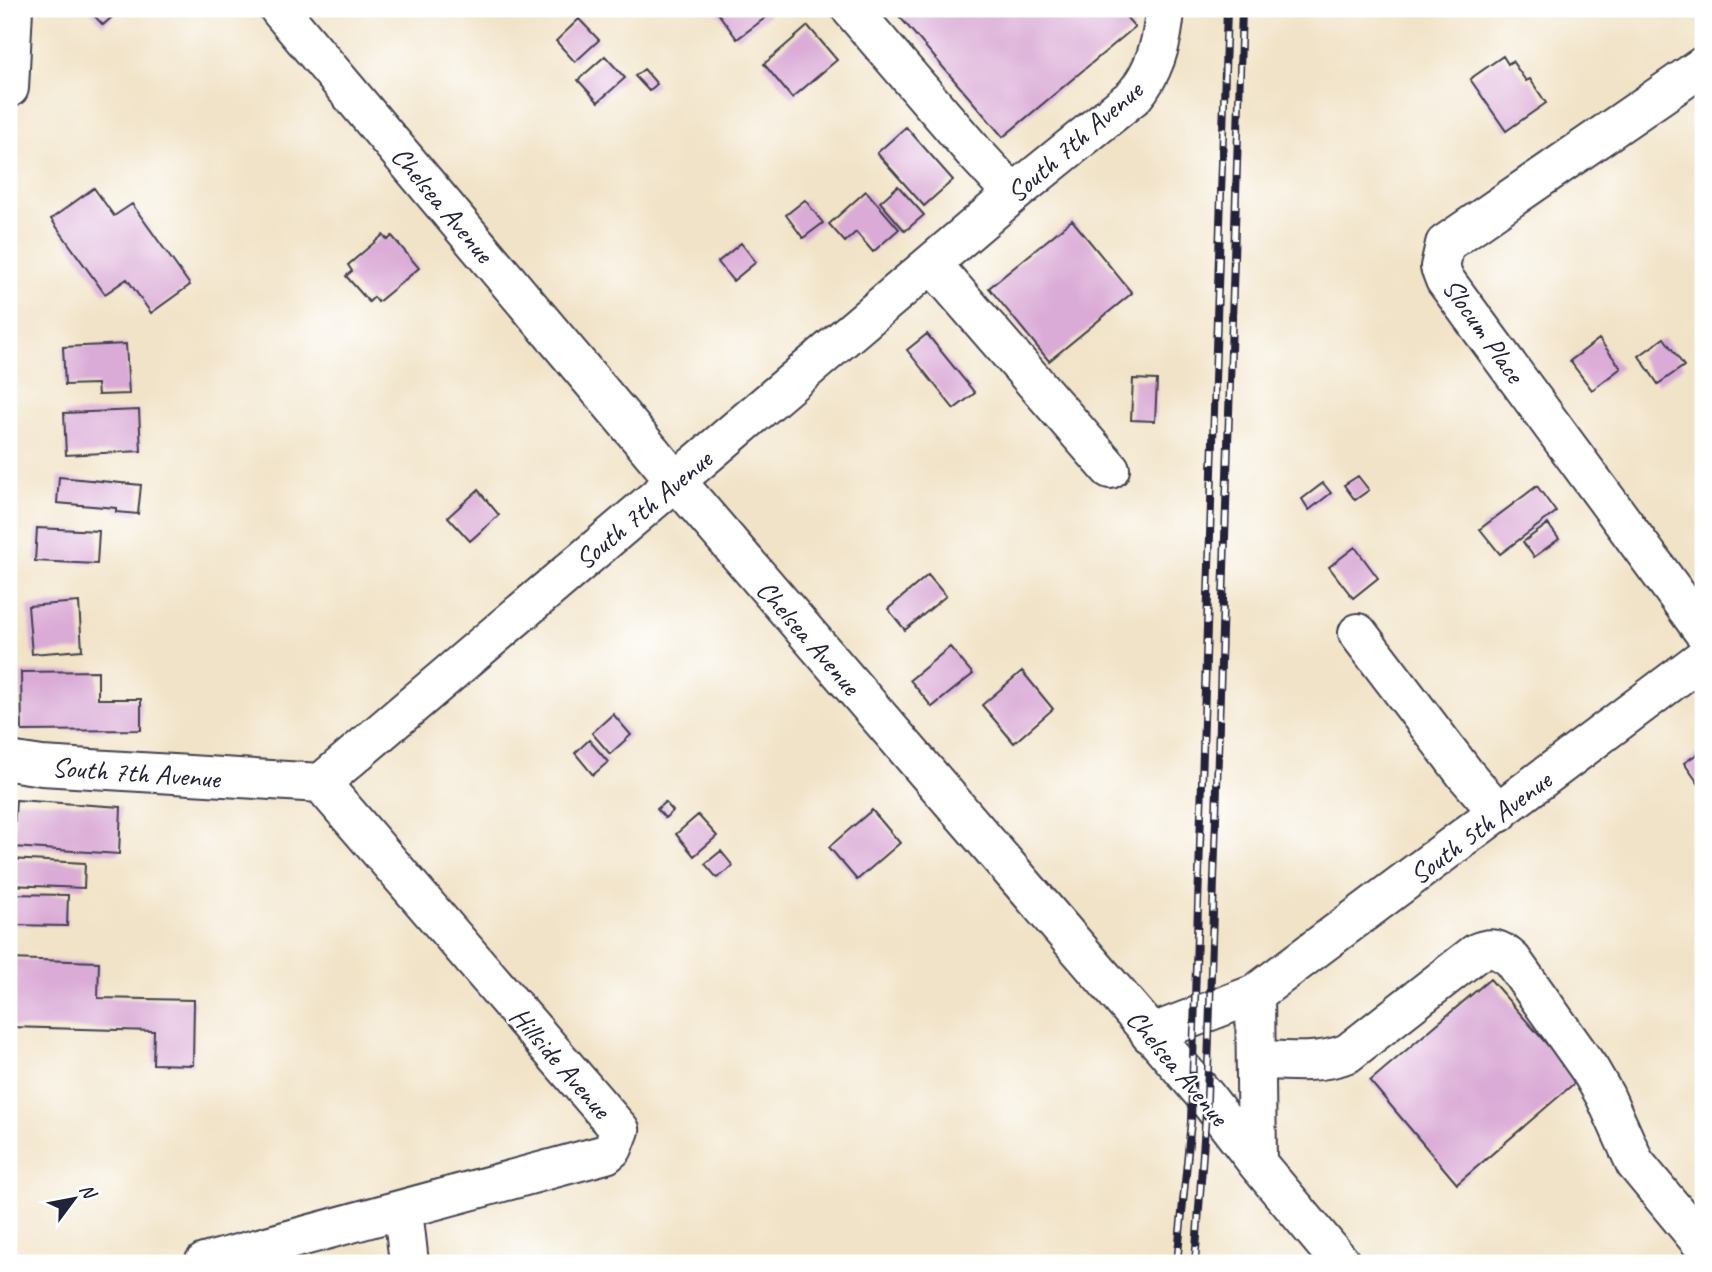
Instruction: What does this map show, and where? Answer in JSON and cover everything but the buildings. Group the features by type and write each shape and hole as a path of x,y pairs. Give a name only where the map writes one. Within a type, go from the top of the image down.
{"street":[{"path":"9,88 13,9"},
{"name":"Chelsea Avenue","path":"279,9 676,481 1207,1098 1257,1163 1341,1263"},
{"path":"851,9 1013,194"},
{"name":"South 7th Avenue","path":"9,761 42,766 321,783 1013,194 1133,96 1146,81 1158,51 1165,9"},
{"name":"Slocum Place","path":"1703,66 1445,244 1440,267 1445,279 1703,631"},
{"path":"932,264 1110,469"},
{"path":"1358,633 1466,775 1499,813"},
{"name":"South 5th Avenue","path":"1150,1034 1255,994 1703,658"},
{"name":"Hillside Avenue","path":"204,1263 606,1154 613,1148 620,1130 321,783"},
{"path":"1255,1059 1327,1059 1348,1053 1476,953 1485,949 1503,952 1590,1070 1605,1096 1635,1163 1703,1245"},
{"path":"1255,994 1257,1163"},
{"path":"403,1210 409,1263"}],"railway":[{"path":"1177,1263 1191,1122 1227,9"},
{"path":"1195,1263 1207,1098 1242,9"}]}
